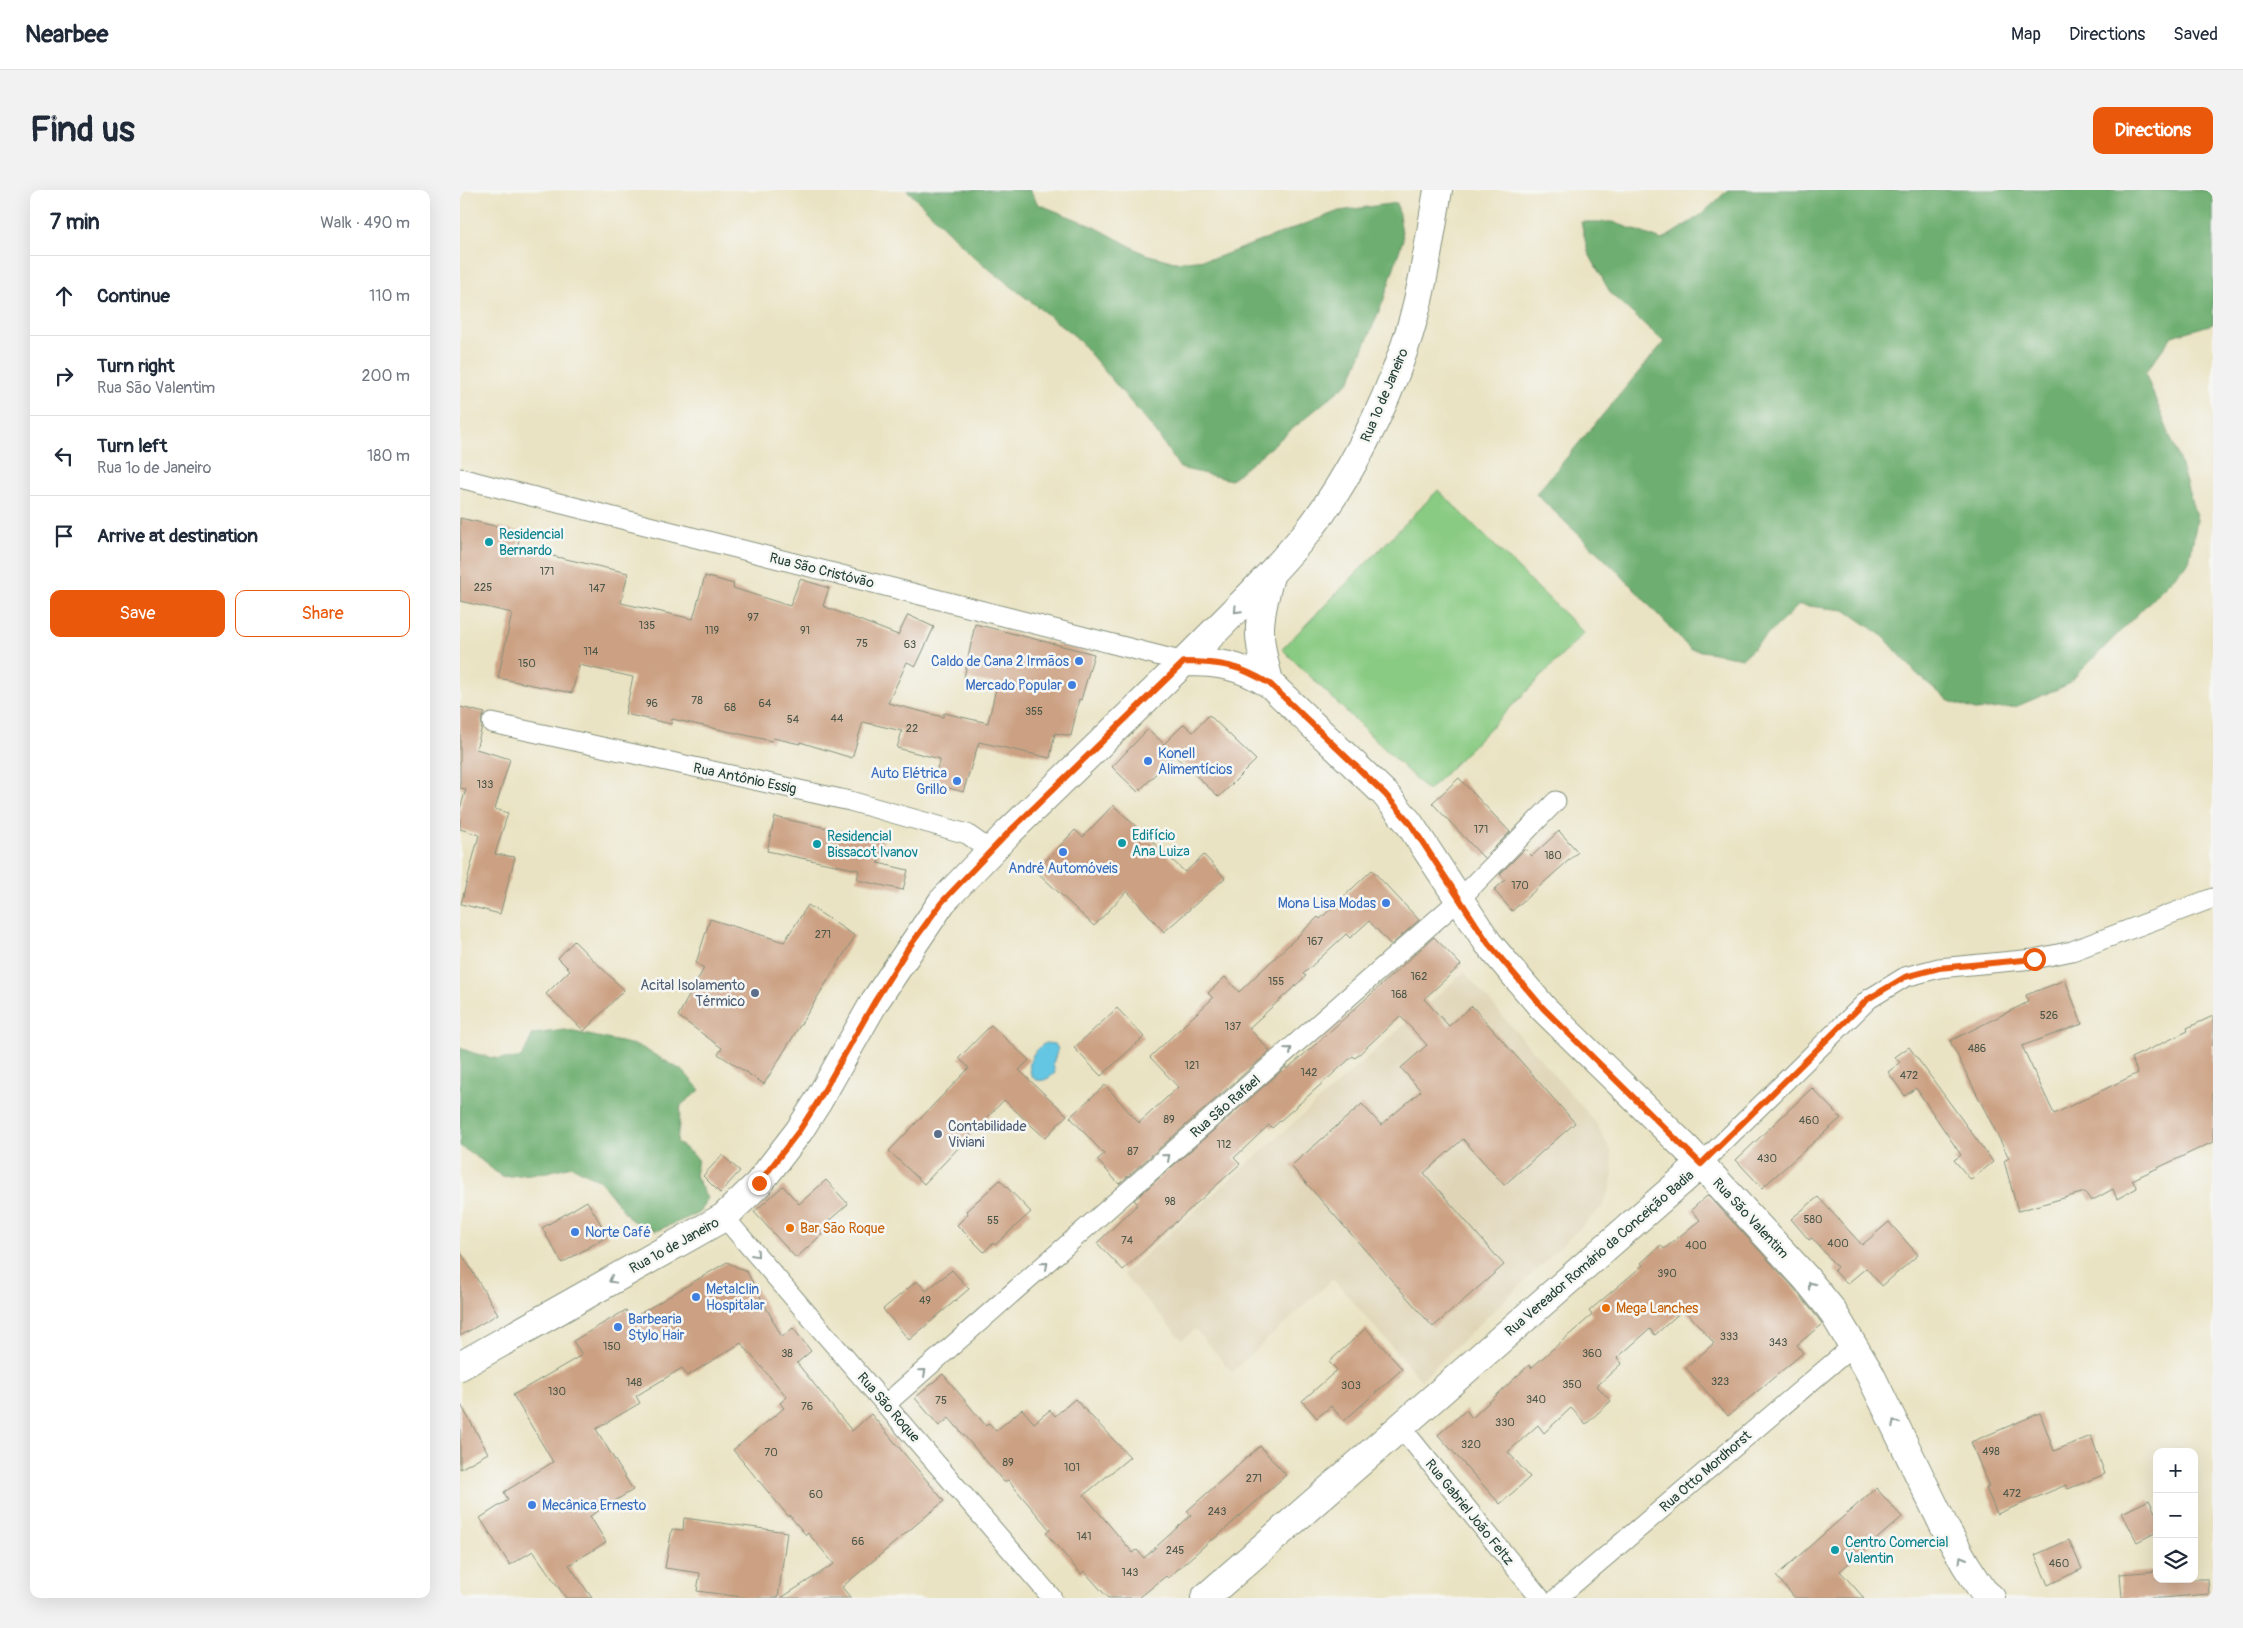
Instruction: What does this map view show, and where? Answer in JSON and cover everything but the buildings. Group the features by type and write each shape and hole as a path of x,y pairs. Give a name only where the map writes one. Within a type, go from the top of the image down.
{"main road":[{"name":"Rua 1º de Janeiro","path":"460,1366 724,1217 759,1183 799,1131 875,1001 907,950 942,902 990,850 1271,575 1310,528 1349,469 1373,427 1405,349 1426,265 1438,190"},
{"name":"Rua 1º de Janeiro","path":"1270,684 1261,654 1258,633 1261,610 1271,575"},
{"name":"Rua São Valentim","path":"1184,662 1210,662 1232,665 1270,684 1385,794 1410,823 1502,961 1543,1008 1701,1164 1805,1277 1831,1309 1854,1345 1945,1528 1966,1565 1991,1598"},
{"name":"Rua Vereador Romário da Conceição Badia","path":"1205,1598 1701,1164"}],"street":[{"name":"Rua São Cristóvão","path":"460,478 1184,662"},
{"name":"Rua Antônio Essig","path":"492,723 850,801 967,834 990,850"},
{"name":"Rua São Rafael","path":"886,1404 1460,899 1556,801"},
{"name":"Rua Vereador Romário da Conceição Badia","path":"1701,1164 1868,999 1905,977 1939,968 2034,959 2072,951 2213,898"},
{"name":"Rua São Roque","path":"724,1217 1052,1598"},
{"name":"Rua Otto Mordhorst","path":"1557,1598 1854,1345"},
{"name":"Rua Gabriel João Feltz","path":"1400,1426 1540,1598"}],"shaded area":[{"path":"1464,972 1596,1123 1611,1151 1613,1172 1610,1189 1602,1207 1421,1380 1333,1279 1232,1372 1195,1329 1182,1340 1123,1274"}],"green space":[{"path":"907,190 1030,190 1038,204 1095,227 1145,254 1175,262 1216,258 1339,211 1397,203 1403,239 1384,299 1350,381 1231,480 1180,468 1156,432 1076,337 975,258"},
{"path":"1728,190 2213,190 2213,324 2172,336 2145,373 2178,456 2197,520 2189,562 2067,685 2015,707 1975,710 1949,701 1916,673 1884,637 1845,610 1799,605 1743,658 1690,649 1620,574 1536,494 1664,342 1611,294 1588,252 1581,222 1613,222 1662,240 1701,215"},
{"path":"1438,490 1584,633 1428,791 1282,649"},
{"path":"565,1030 639,1046 683,1071 700,1090 681,1105 677,1142 698,1159 695,1175 707,1198 699,1213 656,1231 631,1220 600,1181 572,1166 547,1172 502,1177 460,1146 460,1048 490,1057 506,1059 522,1057 533,1034"}],"water":[{"path":"1046,1043 1055,1044 1058,1049 1053,1063 1055,1073 1046,1079 1039,1080 1033,1078 1030,1072 1030,1065 1037,1049"}],"place":[{"name":"Residencial Bernardo","path":"489,542"},
{"name":"Caldo de Cana 2 Irmãos","path":"1079,661"},
{"name":"Mercado Popular","path":"1072,685"},
{"name":"Konell Alimentícios","path":"1148,761"},
{"name":"Auto Elétrica Grillo","path":"957,781"},
{"name":"Edifício Ana Luiza","path":"1122,843"},
{"name":"Residencial Bissacot Ivanov","path":"817,844"},
{"name":"André Automóveis","path":"1063,852"},
{"name":"Mona Lisa Modas","path":"1386,903"},
{"name":"Acital Isolamento Térmico","path":"755,993"},
{"name":"Contabilidade Viviani","path":"938,1134"},
{"name":"Bar São Roque","path":"790,1228"},
{"name":"Norte Café","path":"575,1232"},
{"name":"Metalclin Hospitalar","path":"696,1297"},
{"name":"Mega Lanches","path":"1606,1308"},
{"name":"Barbearia Stylo Hair","path":"618,1327"},
{"name":"Mecânica Ernesto","path":"532,1505"},
{"name":"Centro Comercial Valentin","path":"1835,1550"}],"route":[{"path":"759,1183 799,1131 875,1001 907,950 942,902 990,850 1184,662 1210,662 1232,665 1270,684 1385,794 1410,823 1488,943 1502,961 1543,1008 1701,1164 1868,999 1905,977 1939,968 2034,959"}]}
